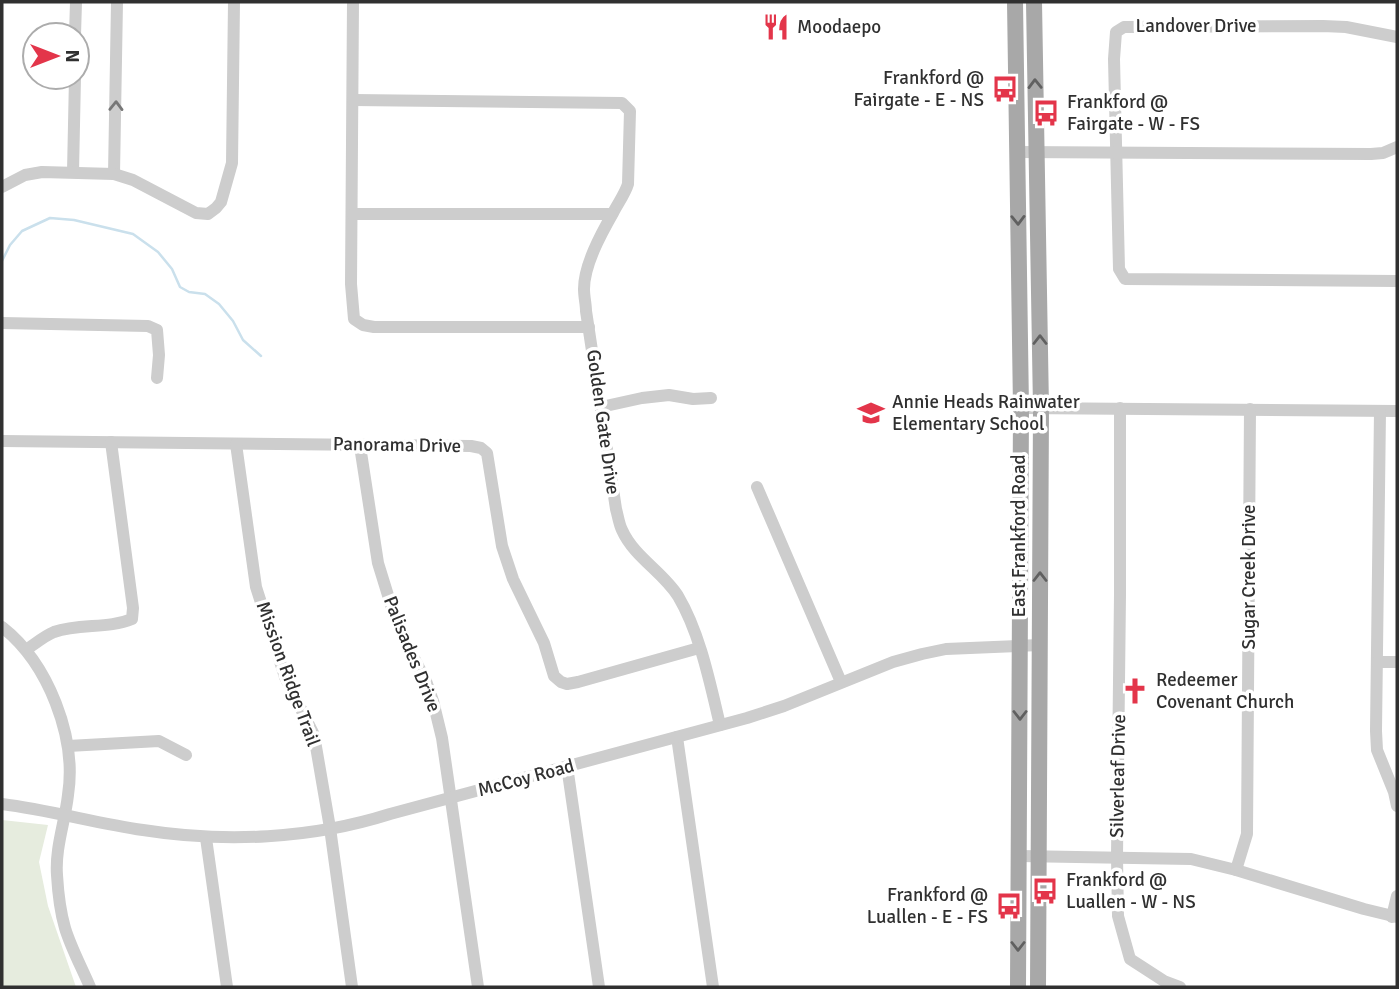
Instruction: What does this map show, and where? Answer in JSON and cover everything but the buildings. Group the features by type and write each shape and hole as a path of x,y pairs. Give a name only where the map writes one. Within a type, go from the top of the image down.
{"main road":[{"name":"East Frankford Road","path":"1015,2 1021,408 1018,987"},
{"name":"East Frankford Road","path":"1034,2 1041,408 1038,987"}],"street":[{"path":"75,21 76,2"},
{"path":"114,174 117,2"},
{"path":"2,187 25,175 43,172 114,174 134,180 196,213 208,214 216,208 221,202 232,163 234,2"},
{"path":"353,2 351,285 354,319 363,325 374,327 589,327"},
{"name":"Landover Drive","path":"1116,153 1114,59 1116,32 1125,27 1323,26 1346,27 1397,37"},
{"path":"73,172 75,91"},
{"name":"Golden Gate Drive","path":"353,100 622,103 630,111 630,172 625,193 612,214 586,271 584,288 589,327 621,529 631,545 676,593 687,613 720,725"},
{"path":"1017,152 1371,154 1392,151 1397,147"},
{"path":"1116,153 1119,269 1125,279 1397,281"},
{"path":"353,214 612,214"},
{"path":"2,323 148,326 157,330 157,378"},
{"path":"601,407 642,398 711,398"},
{"path":"1021,408 1397,411"},
{"name":"Silverleaf Drive","path":"1120,408 1118,916 1130,959 1163,984 1180,987"},
{"name":"Sugar Creek Drive","path":"1237,870 1247,834 1250,410"},
{"path":"1380,411 1376,731 1377,750 1396,792 1397,806"},
{"name":"Panorama Drive","path":"2,441 481,448 487,453 502,546 513,579 544,643 554,676 567,684 578,682 699,648"},
{"path":"26,650 56,631 132,619 134,608 111,442"},
{"name":"Mission Ridge Trail","path":"236,444 256,587 285,677 314,735 352,987"},
{"name":"Palisades Drive","path":"360,446 379,563 395,618 426,681 442,738 478,987"},
{"path":"757,487 841,682"},
{"path":"2,627 26,650 50,690 68,746 70,777 56,872 65,929 90,987"},
{"name":"McCoy Road","path":"2,804 142,830 206,838 270,836 330,828 362,823 720,725 784,706 893,662 946,649 1040,645"},
{"path":"1377,662 1397,662"},
{"path":"677,737 713,987"},
{"path":"68,746 159,741 186,755"},
{"path":"567,766 599,987"},
{"path":"206,838 227,987"},
{"path":"1019,856 1191,859 1395,917 1397,896"}],"shaded area":[{"path":"2,820 48,825 39,862 48,906 76,987 2,987"}],"waterway":[{"path":"2,261 10,245 22,231 50,218 74,220 133,234 158,252 172,269 180,287 189,292 205,294 219,304 233,321 243,340 261,356"}],"place":[{"name":"Moodaepo","path":"776,27"},
{"name":"Frankford @ Fairgate - E - NS","path":"1005,89"},
{"name":"Frankford @ Fairgate - W - FS","path":"1046,113"},
{"name":"Annie Heads Rainwater Elementary School","path":"871,413"},
{"name":"Redeemer Covenant Church","path":"1135,691"},
{"name":"Frankford @ Luallen - W - NS","path":"1045,891"},
{"name":"Frankford @ Luallen - E - FS","path":"1009,906"}]}
